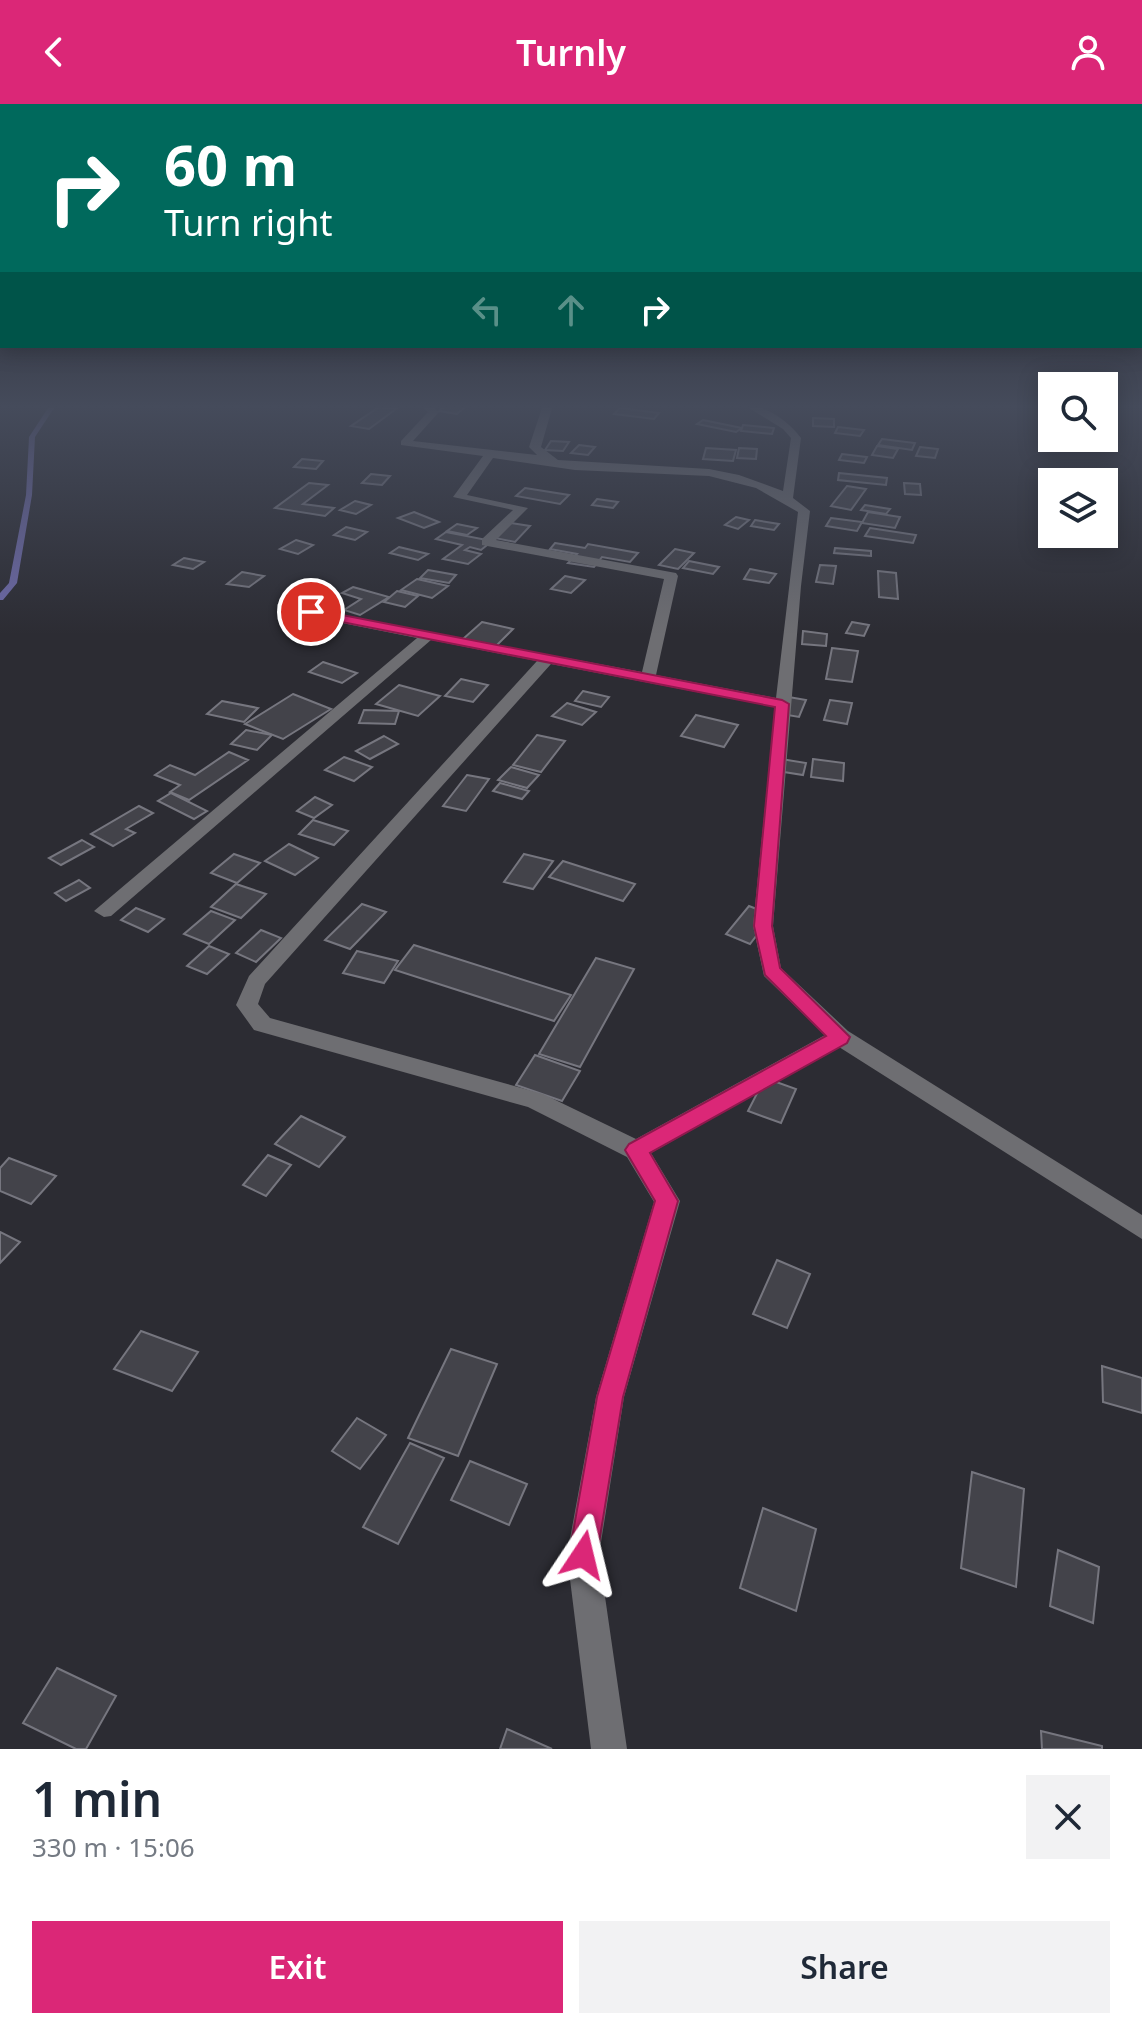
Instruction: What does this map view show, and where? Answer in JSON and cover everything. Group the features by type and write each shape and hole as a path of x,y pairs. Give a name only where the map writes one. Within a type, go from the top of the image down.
{"street":[{"path":"470,482 459,497 522,508 487,542 671,576 648,678"},
{"path":"746,482 788,497 804,511 782,704 763,926 771,971 840,1037 1142,1228"},
{"path":"788,497 790,482"},
{"path":"282,607 782,704"},
{"path":"104,911 429,635"},
{"path":"548,658 256,981 247,1005 262,1024 535,1100 636,1150 667,1201 610,1397 583,1555 609,1749"},
{"path":"636,1150 840,1037"}],"building":[{"path":"363,482 385,482 382,485"},
{"path":"855,482 886,482 886,485"},
{"path":"309,483 328,485 303,504 334,508 325,516 275,508"},
{"path":"904,483 920,484 921,495 905,494"},
{"path":"847,486 866,489 851,510 831,506"},
{"path":"525,488 569,495 560,504 516,496"},
{"path":"597,499 618,502 613,508 592,505"},
{"path":"355,501 371,505 356,514 340,510"},
{"path":"865,505 890,509 886,514 861,510"},
{"path":"414,512 439,522 424,528 398,518"},
{"path":"868,512 900,517 895,528 862,523"},
{"path":"736,517 749,520 738,529 725,525"},
{"path":"831,518 862,522 857,531 826,526"},
{"path":"755,520 779,524 774,530 751,526"},
{"path":"511,523 530,526 515,542 495,538"},
{"path":"457,524 477,528 467,535 447,531"},
{"path":"346,527 367,532 355,540 334,535"},
{"path":"870,528 916,535 913,543 865,536"},
{"path":"446,532 492,541 481,550 470,547 465,550 481,554 468,564 443,559 462,545 436,539"},
{"path":"296,540 313,545 298,554 280,549"},
{"path":"555,543 585,548 588,544 638,553 630,562 602,557 594,567 568,563 577,554 550,549"},
{"path":"399,547 428,554 418,560 390,553"},
{"path":"835,548 871,551 871,556 834,553"},
{"path":"675,549 694,553 678,569 659,565"},
{"path":"184,558 204,562 193,569 173,565"},
{"path":"689,561 719,567 713,574 683,568"},
{"path":"820,565 836,566 833,584 816,582"},
{"path":"750,569 776,574 769,583 744,579"},
{"path":"428,570 456,575 449,583 420,578"},
{"path":"878,571 896,573 898,599 879,597"},
{"path":"242,572 264,576 249,587 227,584"},
{"path":"565,576 585,580 571,593 551,589"},
{"path":"417,579 448,586 432,598 401,590"},
{"path":"353,587 389,597 360,615 344,610 361,599 342,593"},
{"path":"397,591 418,596 405,607 384,602"},
{"path":"482,622 513,629 495,647 463,639"},
{"path":"852,622 869,625 864,636 846,633"},
{"path":"803,631 827,634 826,646 802,644"},
{"path":"832,648 858,651 852,682 826,679"},
{"path":"323,662 357,673 342,683 309,672"},
{"path":"461,679 488,685 473,702 445,696"},
{"path":"399,685 440,696 418,716 376,704"},
{"path":"583,691 609,697 601,707 575,701"},
{"path":"293,694 331,709 283,739 245,724"},
{"path":"783,696 806,700 799,717 776,713"},
{"path":"830,700 852,703 847,724 824,720"},
{"path":"222,701 258,708 244,722 207,714"},
{"path":"567,703 596,712 582,725 552,716"},
{"path":"364,710 399,711 395,724 359,723"},
{"path":"696,715 738,725 724,747 681,736"},
{"path":"246,730 272,735 257,750 231,744"},
{"path":"537,735 565,741 541,772 513,765"},
{"path":"384,736 398,744 370,759 356,751"},
{"path":"229,752 248,760 189,800 170,792 180,785 155,775 170,765 195,775"},
{"path":"344,757 372,767 354,781 325,770"},
{"path":"775,758 806,763 803,775 771,770"},
{"path":"813,759 844,763 843,781 811,777"},
{"path":"511,767 539,775 527,788 498,780"},
{"path":"467,775 489,779 466,811 443,806"},
{"path":"500,783 529,791 522,799 493,791"},
{"path":"171,793 207,811 194,819 158,801"},
{"path":"315,797 332,805 314,818 297,811"},
{"path":"139,806 153,813 126,829 135,833 113,846 91,834"},
{"path":"313,820 348,831 334,845 299,834"},
{"path":"82,840 94,847 61,865 49,858"},
{"path":"289,844 318,858 295,875 265,861"},
{"path":"234,854 260,863 237,883 211,873"},
{"path":"524,854 553,861 533,889 504,882"},
{"path":"563,861 635,884 623,901 549,877"},
{"path":"79,880 90,888 66,901 55,893"},
{"path":"236,884 266,894 241,918 211,907"},
{"path":"362,904 386,912 350,949 325,940"},
{"path":"749,906 772,915 750,944 726,934"},
{"path":"136,908 164,919 148,932 121,920"},
{"path":"211,911 235,920 209,944 184,934"},
{"path":"261,930 281,938 256,962 236,953"},
{"path":"414,945 571,995 554,1021 395,970"},
{"path":"209,946 229,954 207,974 187,966"},
{"path":"357,951 398,961 384,983 343,973"},
{"path":"596,958 634,969 580,1067 539,1054"},
{"path":"535,1055 580,1071 562,1101 516,1085"},
{"path":"765,1078 796,1089 781,1123 748,1111"},
{"path":"301,1116 345,1137 319,1167 275,1144"},
{"path":"268,1155 291,1165 266,1196 243,1185"},
{"path":"9,1158 56,1176 31,1204 0,1191 0,1168"},
{"path":"0,1232 20,1242 0,1263"},
{"path":"777,1260 810,1274 787,1328 753,1314"},
{"path":"141,1331 198,1352 172,1391 114,1369"},
{"path":"451,1349 497,1364 458,1456 408,1438"},
{"path":"1102,1366 1142,1378 1142,1413 1103,1402"},
{"path":"357,1418 386,1435 360,1469 332,1451"},
{"path":"410,1443 444,1458 398,1544 363,1527"},
{"path":"470,1461 527,1484 509,1525 451,1500"},
{"path":"972,1472 1024,1489 1016,1587 961,1568"},
{"path":"763,1508 816,1529 796,1611 740,1588"},
{"path":"1058,1550 1099,1567 1093,1623 1050,1606"},
{"path":"57,1668 116,1696 86,1749 76,1749 23,1723"},
{"path":"507,1729 552,1749 500,1749"},
{"path":"1041,1731 1102,1746 1102,1749 1042,1749"}],"waterway":[{"path":"0,598 13,583 30,482"}],"route":[{"path":"311,612 782,704 763,926 771,971 840,1037 636,1150 667,1201 610,1397 583,1555"}]}
